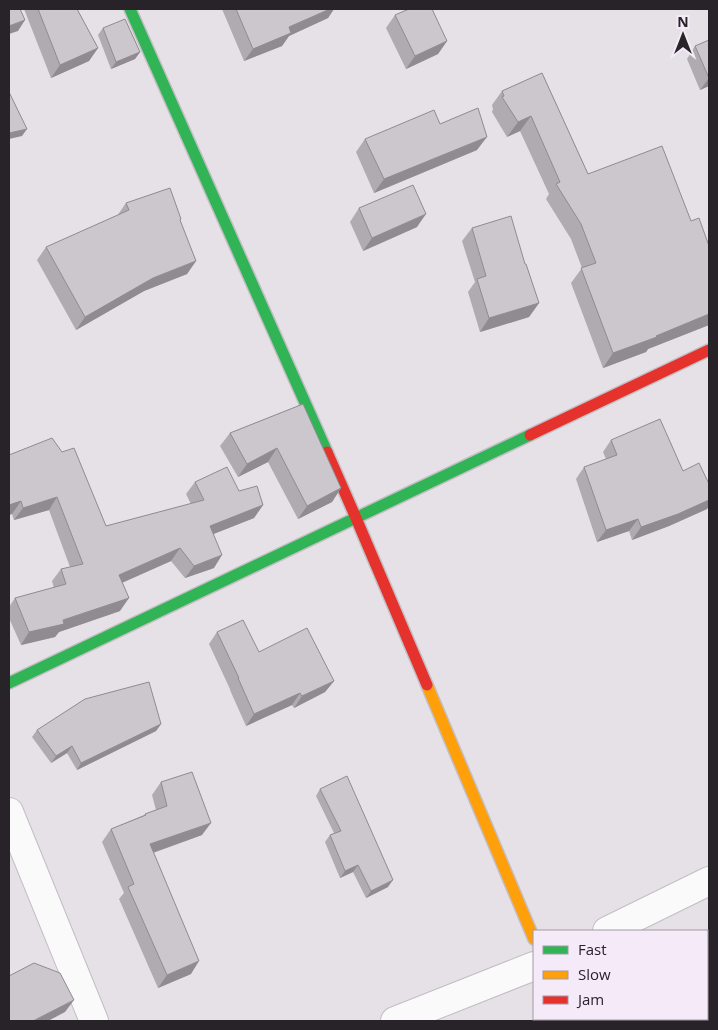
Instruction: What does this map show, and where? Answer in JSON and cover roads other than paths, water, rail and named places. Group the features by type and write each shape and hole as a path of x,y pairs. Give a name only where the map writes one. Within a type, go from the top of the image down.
{"street":[{"path":"130,9 356,518 533,937"},
{"path":"9,684 709,350"},
{"path":"9,812 94,1021"},
{"path":"609,930 709,881"},
{"path":"396,1021 533,966"}]}
